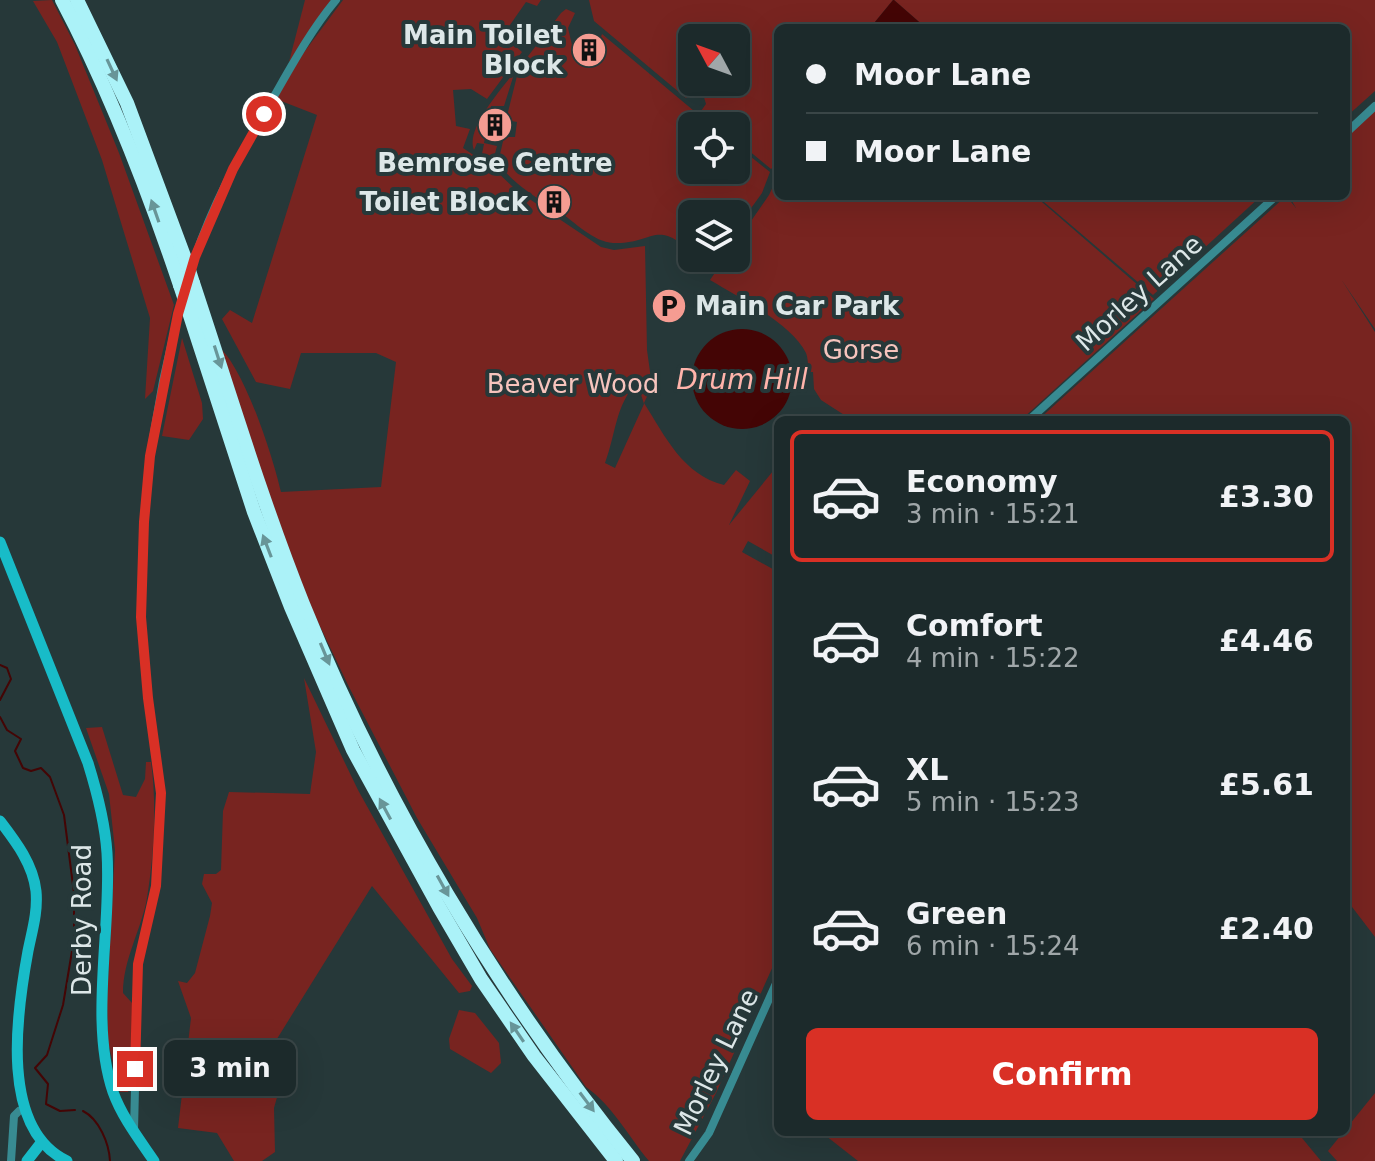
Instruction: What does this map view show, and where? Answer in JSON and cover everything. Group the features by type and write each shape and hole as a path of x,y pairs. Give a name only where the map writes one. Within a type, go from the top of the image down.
{"highway":[{"path":"62,0 117,115 186,284 255,479 304,606 355,724 452,901 492,966 538,1035 633,1161"},
{"path":"77,0 127,103 187,264 186,303 254,512 297,622 353,750 481,979 534,1056 616,1161"}],"main road":[{"name":"Derby Road","path":"0,542 84,751 97,794 107,854 105,1048 113,1090 154,1161"},
{"path":"0,821 24,855 37,894 37,913 17,1015 14,1081 19,1111 32,1135 48,1151 67,1161"},
{"path":"27,1161 41,1143"}],"street":[{"path":"134,1130 138,964 156,886 161,793 141,617 150,456 163,381 185,287 221,193 292,65 336,0"},
{"path":"1350,129 1375,106"},
{"name":"Morley Lane","path":"1033,416 1272,200"},
{"name":"Morley Lane","path":"689,1161 709,1133 774,988"},
{"path":"11,1161 14,1116 19,1111"}],"green space":[{"path":"52,0 75,45 119,153 174,305 153,391 145,399 150,318 102,160 57,42 33,1"},
{"path":"305,0 331,0 289,62"},
{"name":"Beaver Wood","path":"343,0 541,0 537,6 526,2 503,35 522,52 487,99 471,89 453,90 456,126 470,129 463,148 493,168 516,190 601,247 614,250 645,246 647,350 652,386 644,403 676,453 697,473 724,485 736,470 750,481 729,525 774,470 774,556 748,541 742,552 774,570 774,964 716,1093 680,1161 649,1161 612,1112 586,1087 490,949 477,918 417,818 349,687 305,595 265,494 219,347 239,374 248,394 281,492 381,487 396,362 376,353 301,353 290,389 256,382 222,319 230,310 252,323 317,115 276,99 302,55","holes":["637,382 644,404 615,468 605,463 620,411"]},
{"path":"589,0 893,0 873,24 774,24 774,166 771,169 750,152 750,112 702,112 706,104 704,96 750,96 750,24 678,24 678,91 594,21"},
{"path":"894,0 1375,0 1375,91 1350,113 1350,24 921,24"},
{"path":"566,9 575,13 568,28 575,58 585,65 597,49 602,34 695,112 678,112 678,184 750,184 750,156 770,172 762,193 750,210 750,200 678,200 678,242 670,237 654,235 626,243 606,242 584,231 559,211 564,202 556,197 549,206 503,170 498,163 504,137 515,137 517,122 506,120 519,68"},
{"path":"515,71 504,106 491,106 484,143 497,146 493,161 482,154 484,144 477,143 474,150 475,131 486,109"},
{"path":"1375,109 1375,329 1341,279 1375,332 1375,937 1350,904 1350,416 1042,416 1282,200 1289,200 1296,208 1291,200 1350,200 1350,131"},
{"name":"Gorse","path":"774,184 774,200 1040,200 1154,299 1025,416 846,416 821,400 814,389 813,372 809,372 806,353 789,331 710,280 715,272 750,272 750,223"},
{"path":"1042,200 1257,200 1153,295"},
{"path":"182,338 202,403 203,419 189,440 162,436"},
{"path":"304,678 358,790 452,959 472,986 470,991 459,993 372,886 262,1063 281,1083 274,1108 275,1152 262,1161 234,1161 217,1133 178,1128 191,1018 178,981 187,983 195,973 212,903 202,884 204,874 216,874 221,870 223,811 229,792 310,794 316,752"},
{"path":"102,727 123,795 136,797 145,779 146,762 151,762 153,778 154,830 149,882 123,993 132,1003 133,1016 131,1084 128,1092 120,1092 108,1042 107,999 115,850 109,794 86,728"},
{"path":"459,1010 475,1013 499,1043 501,1063 491,1073 450,1049 449,1039"},
{"path":"1375,1093 1375,1161 1337,1161 1328,1151 1340,1136 1350,1136 1350,1124"},
{"path":"826,1136 1300,1136 1321,1161 858,1161"}],"water":[{"path":"894,0 921,24 873,24"},
{"name":"Drum Hill","path":"732,330 752,330 770,337 784,351 791,369 791,389 784,407 770,421 752,428 732,428 714,421 700,407 693,389 693,369 700,351 714,337"}],"waterway":[{"path":"0,665 7,668 11,679 0,700"},
{"path":"0,717 7,730 21,739 15,751 23,768 31,771 41,768 50,777 64,815 74,893 74,939 63,1005 47,1055 35,1068 48,1084 46,1104 60,1111 75,1110"},
{"path":"83,1111 102,1132 110,1161"}],"place":[{"name":"Main Toilet Block","path":"589,50"},
{"name":"Bemrose Centre","path":"495,125"},
{"name":"Toilet Block","path":"554,202"},
{"name":"Main Car Park","path":"669,306"}],"route":[{"path":"135,1069 138,964 156,886 161,793 141,617 150,456 178,314 195,257 233,169 264,114"}]}
